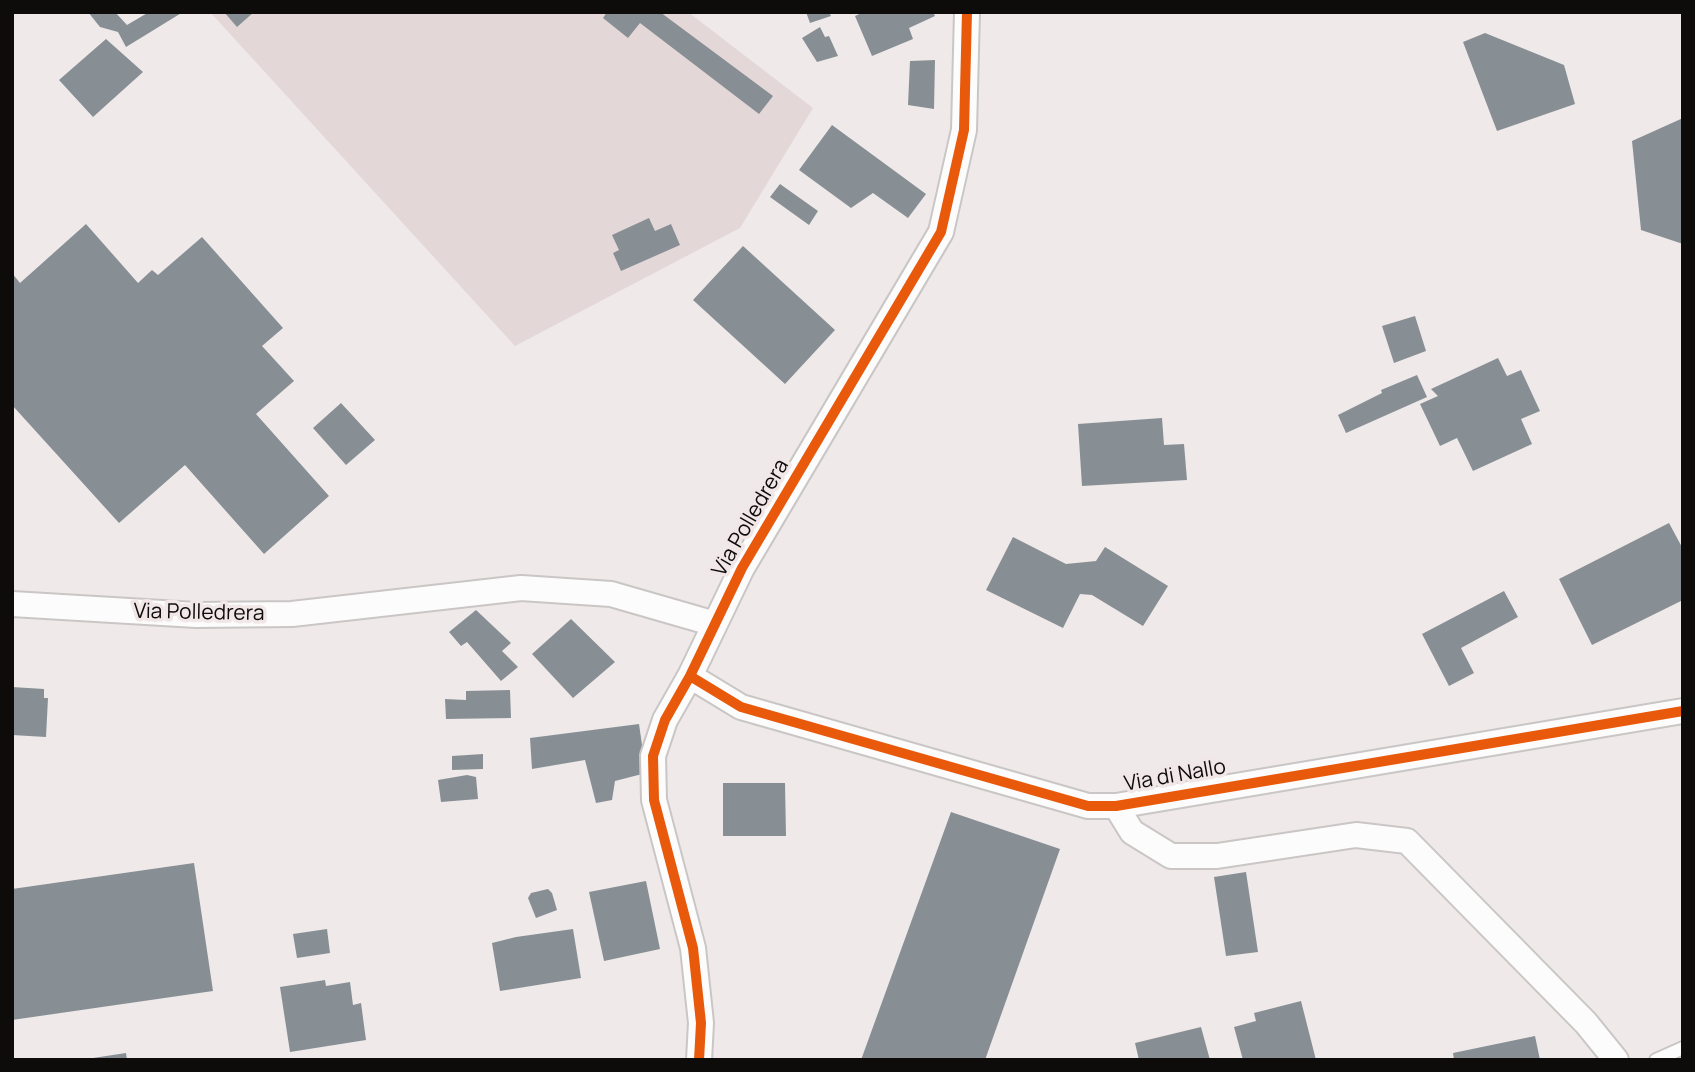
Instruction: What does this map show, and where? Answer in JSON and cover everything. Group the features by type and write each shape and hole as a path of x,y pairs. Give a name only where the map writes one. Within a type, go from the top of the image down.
{"street":[{"name":"Via Polledrera","path":"699,1060 701,1023 693,948 654,800 653,756 664,720 690,676 742,568 941,232 964,130 967,12"},
{"name":"Via Polledrera","path":"12,604 196,615 292,614 521,588 611,594 715,624"},
{"name":"Via di Nallo","path":"690,676 741,707 1088,806 1116,806 1683,711"},
{"path":"1116,806 1132,832 1171,856 1217,856 1356,835 1386,836 1406,841 1586,1023 1616,1060"}],"lane":[{"path":"1656,1060 1683,1048"}],"shaded area":[{"path":"210,12 688,12 813,108 740,228 515,346"}],"building":[{"path":"88,12 115,12 127,25 149,12 183,12 126,47 118,32 100,27"},
{"path":"224,12 254,12 237,27"},
{"path":"607,12 660,12 773,96 759,114 640,23 628,38 603,18"},
{"path":"806,12 829,12 831,16 810,23"},
{"path":"864,12 933,12 935,16 909,28 913,39 872,56 855,16"},
{"path":"820,27 825,37 829,36 838,56 817,62 802,38"},
{"path":"1485,33 1564,65 1575,104 1497,131 1463,42"},
{"path":"106,39 143,72 93,117 59,80"},
{"path":"935,60 934,109 908,105 910,61"},
{"path":"1683,118 1683,244 1641,230 1632,141"},
{"path":"832,125 926,194 908,218 873,193 851,208 799,170"},
{"path":"780,184 818,211 809,225 770,197"},
{"path":"649,218 655,231 671,224 680,245 621,271 613,253 619,250 612,235"},
{"path":"86,224 138,283 152,270 158,275 202,237 283,328 262,346 294,381 256,414 329,496 264,554 185,465 119,523 12,405 12,273 20,283"},
{"path":"743,246 835,330 785,384 693,300"},
{"path":"1415,316 1426,351 1394,363 1382,326"},
{"path":"1498,358 1507,376 1521,370 1540,411 1521,419 1532,444 1473,471 1457,438 1440,446 1420,404 1438,396 1431,389"},
{"path":"1417,375 1427,397 1346,433 1338,415 1382,393 1381,390"},
{"path":"341,403 375,440 346,465 313,428"},
{"path":"1162,418 1164,445 1184,444 1187,480 1082,486 1078,424"},
{"path":"1669,523 1683,549 1683,600 1592,645 1559,579"},
{"path":"1013,537 1066,564 1096,561 1105,547 1168,586 1143,626 1092,595 1080,594 1063,628 986,590"},
{"path":"1504,591 1518,617 1461,648 1474,673 1449,686 1422,634"},
{"path":"476,610 511,643 502,651 518,667 501,681 467,642 461,646 449,632"},
{"path":"571,619 615,662 573,698 532,654"},
{"path":"12,687 44,689 44,698 48,698 46,737 12,735"},
{"path":"510,690 511,718 446,719 445,699 466,700 466,691"},
{"path":"639,724 646,773 615,781 612,800 596,803 585,760 532,769 530,738"},
{"path":"483,754 483,769 452,770 452,756"},
{"path":"467,775 476,777 478,799 441,802 438,780"},
{"path":"723,783 785,783 786,836 723,836"},
{"path":"951,812 1060,849 985,1060 861,1060"},
{"path":"194,863 213,991 12,1020 12,889"},
{"path":"1246,872 1258,952 1226,956 1214,877"},
{"path":"646,881 660,949 604,961 589,892"},
{"path":"548,889 552,893 557,910 536,918 528,898 531,893"},
{"path":"327,929 330,953 297,958 293,934"},
{"path":"573,929 581,978 500,991 492,943"},
{"path":"325,980 326,986 350,982 353,1005 361,1003 366,1040 290,1052 280,987"},
{"path":"1301,1001 1316,1060 1243,1060 1234,1027 1256,1021 1254,1013"},
{"path":"1201,1027 1210,1060 1139,1060 1135,1043"},
{"path":"1535,1036 1540,1060 1454,1060 1453,1053"},
{"path":"126,1053 127,1060 93,1060 93,1058"}],"cycle path":[{"path":"699,1060 701,1023 693,948 654,800 653,756 665,720 690,676 742,568 941,232 964,130 967,12"},
{"path":"690,676 741,707 1088,806 1116,806 1683,711"}]}
